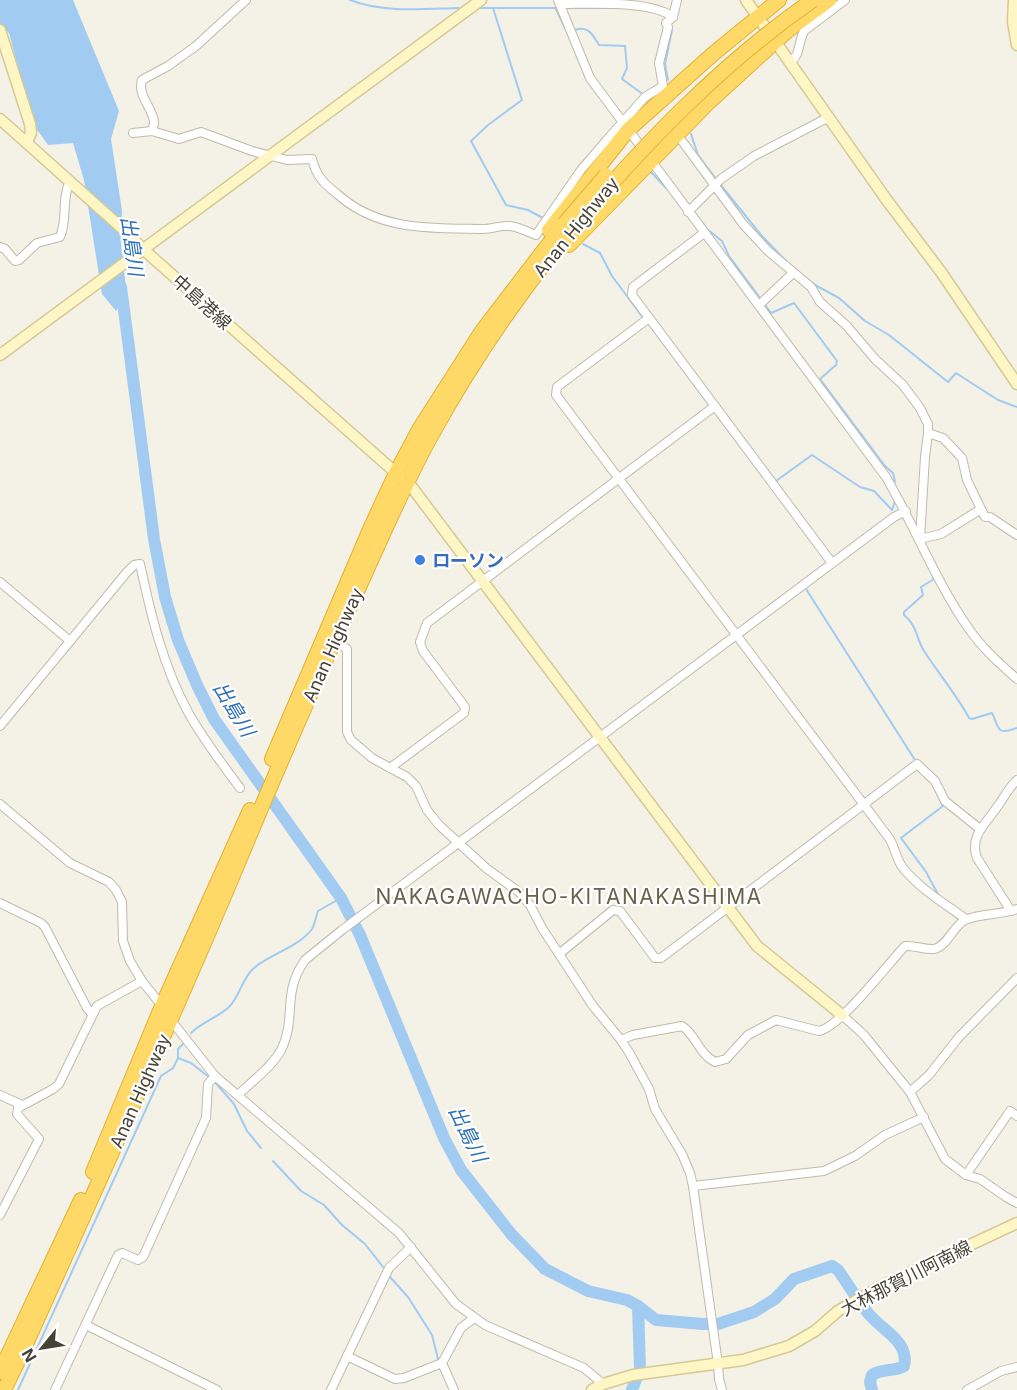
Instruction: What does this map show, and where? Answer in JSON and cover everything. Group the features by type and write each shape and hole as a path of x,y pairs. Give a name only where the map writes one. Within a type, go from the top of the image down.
{"highway":[{"path":"509,302 551,226 625,126 779,0"},
{"name":"Anan Highway","path":"4,1390 27,1344 171,1020 253,815 396,473 420,428 509,302 604,177 667,112 753,36 798,0"},
{"name":"Anan Highway","path":"568,226 691,102 772,30 813,0"},
{"path":"509,302 652,162 709,102 775,42 829,0"},
{"name":"Anan Highway","path":"274,767 408,482 442,417 490,339 509,302"},
{"name":"Anan Highway","path":"0,1372 95,1169 162,1006 253,815"}],"street":[{"path":"152,131 154,120 140,85 142,80 168,66 196,46 246,0"},
{"path":"0,355 482,0"},
{"path":"625,126 646,96 663,86 659,63 677,0"},
{"path":"746,0 885,199 941,272 1017,384"},
{"path":"790,62 798,55 800,38 804,31 845,0"},
{"path":"1014,0 1013,22 1017,45"},
{"path":"671,19 662,10 643,4 561,5 590,78 652,162 691,210 704,233 762,303 886,477 920,538 940,584 970,630 1017,680"},
{"path":"0,30 30,124 31,134 27,142"},
{"path":"691,210 718,182 754,156 829,117"},
{"name":"中島港線","path":"0,119 144,250 408,482 757,946 842,1015"},
{"path":"132,133 152,131 179,139 201,132 252,151 287,160 312,159 316,172 350,205 394,224 477,229 510,226 536,235 581,170 609,145"},
{"path":"682,141 718,182 743,224 768,250 811,287 820,302 846,325 875,359 903,386 920,408 928,424 920,538"},
{"path":"0,248 5,249 15,261 37,243 60,237 64,229 64,192 69,181"},
{"path":"704,233 633,287 632,295 713,408 832,564"},
{"path":"762,303 793,273"},
{"path":"647,319 558,387 556,395 894,846 902,867 932,896 966,920"},
{"path":"390,768 464,713 465,707 423,651 420,642 427,623 713,408"},
{"path":"928,433 943,438 962,458 967,480 985,517 990,517 1017,535"},
{"path":"920,538 941,534 981,509"},
{"path":"238,1095 276,1059 282,1048 287,1035 291,989 296,973 305,960 735,635 894,517 906,511"},
{"path":"0,726 127,572 134,565 140,564 157,636 171,675 188,711 212,751 240,788"},
{"path":"0,582 70,641"},
{"path":"335,640 347,649 347,732 351,740 372,758 406,777 416,786 427,810 459,843 486,868 519,892 530,905 593,1006 621,1040 649,1089 655,1109 682,1154 693,1186 722,1390"},
{"path":"559,954 613,910 620,911 655,958 661,958 917,764 935,781 945,801 980,829"},
{"path":"621,1040 633,1035 682,1026 707,1059 722,1062 748,1035 776,1020 824,1030 842,1015 905,946 935,949 941,946 966,920 1012,909 977,858 974,850 980,829 997,808 1010,785 1017,780"},
{"path":"0,804 70,864 109,882 116,890 122,902 123,941 130,961 142,981 215,1077 378,1213 399,1233 450,1297 474,1318 584,1368 603,1384"},
{"path":"0,903 45,927 92,1014"},
{"path":"910,1092 929,1075 959,1037 1017,978"},
{"path":"0,1215 39,1139 17,1114 18,1108 59,1084 97,1006 142,981"},
{"path":"842,1015 864,1035 910,1092 945,1159 966,1174 980,1179 1017,1203"},
{"path":"55,1390 118,1255 122,1253 138,1260 143,1257 206,1118 208,1084 215,1077"},
{"path":"0,1095 22,1105"},
{"path":"966,1174 1010,1111 1017,1116"},
{"path":"693,1186 824,1171 855,1156 885,1135 924,1117"},
{"name":"大林那賀川阿南線","path":"592,1390 603,1384 640,1374 743,1360 789,1346 809,1335 838,1311 858,1300 1017,1223"},
{"path":"331,1390 389,1268 411,1247"},
{"path":"347,1356 395,1379 404,1378 442,1363 461,1328 474,1318"},
{"path":"86,1325 217,1390"},
{"path":"442,1363 454,1390"},
{"path":"967,1390 1001,1371 1017,1367"}],"water":[{"path":"0,0 73,0 119,111 111,139 122,211 121,245 127,296 116,311 102,294 84,180 73,143 48,145 33,124 9,33 0,24"}],"waterway":[{"path":"350,0 390,9 459,8"},
{"path":"480,8 620,8"},
{"path":"493,8 522,100 488,125 471,141 506,205 528,210 543,218"},
{"path":"556,9 566,30"},
{"path":"668,80 665,64 672,30 670,22"},
{"path":"575,30 587,30 599,45 625,46 627,68 622,79 644,95"},
{"path":"691,134 698,155 716,179"},
{"path":"648,169 667,189"},
{"path":"720,184 761,235 786,261"},
{"path":"675,187 690,206"},
{"path":"693,211 708,230 722,241 729,256 771,313 794,303 837,361 836,365 820,379 885,466 893,473 895,482"},
{"path":"583,244 600,253 612,276 644,319"},
{"path":"807,279 839,298 865,321 889,335 948,382 956,373 998,400 1017,407"},
{"name":"出島川","path":"121,287 154,539 165,597 178,640 214,719 341,898 360,935 444,1138 461,1170 512,1235 545,1269 588,1291 627,1300 656,1320 718,1324 754,1312 775,1299 794,1279 832,1266 838,1270 873,1319 893,1336 903,1349 904,1366 872,1375 870,1382 872,1390"},
{"path":"648,323 731,434"},
{"path":"776,481 812,455 860,487 874,491 892,510 895,501"},
{"path":"931,572 934,579 921,587 923,595 904,612 914,627 921,646 969,718 992,713 1002,731 1017,728"},
{"path":"806,589 915,760"},
{"path":"939,896 926,872 901,838 943,806 940,800"},
{"path":"191,1033 229,1007 254,968 300,941 312,929 318,911 341,898"},
{"path":"183,1044 178,1049 178,1058 191,1063 209,1077"},
{"path":"18,1390 161,1076 173,1068 178,1058"},
{"path":"214,1081 234,1104 247,1131 261,1148"},
{"path":"273,1161 301,1191 324,1205 342,1225 365,1244 383,1267"},
{"path":"390,1277 408,1297 432,1335 439,1363"},
{"name":"出島川","path":"632,1390 640,1369 638,1306"}],"place":[{"name":"ローソン","path":"420,560"}],"district":[{"name":"NAKAGAWACHO-KITANAKASHIMA","path":"569,896"}]}
